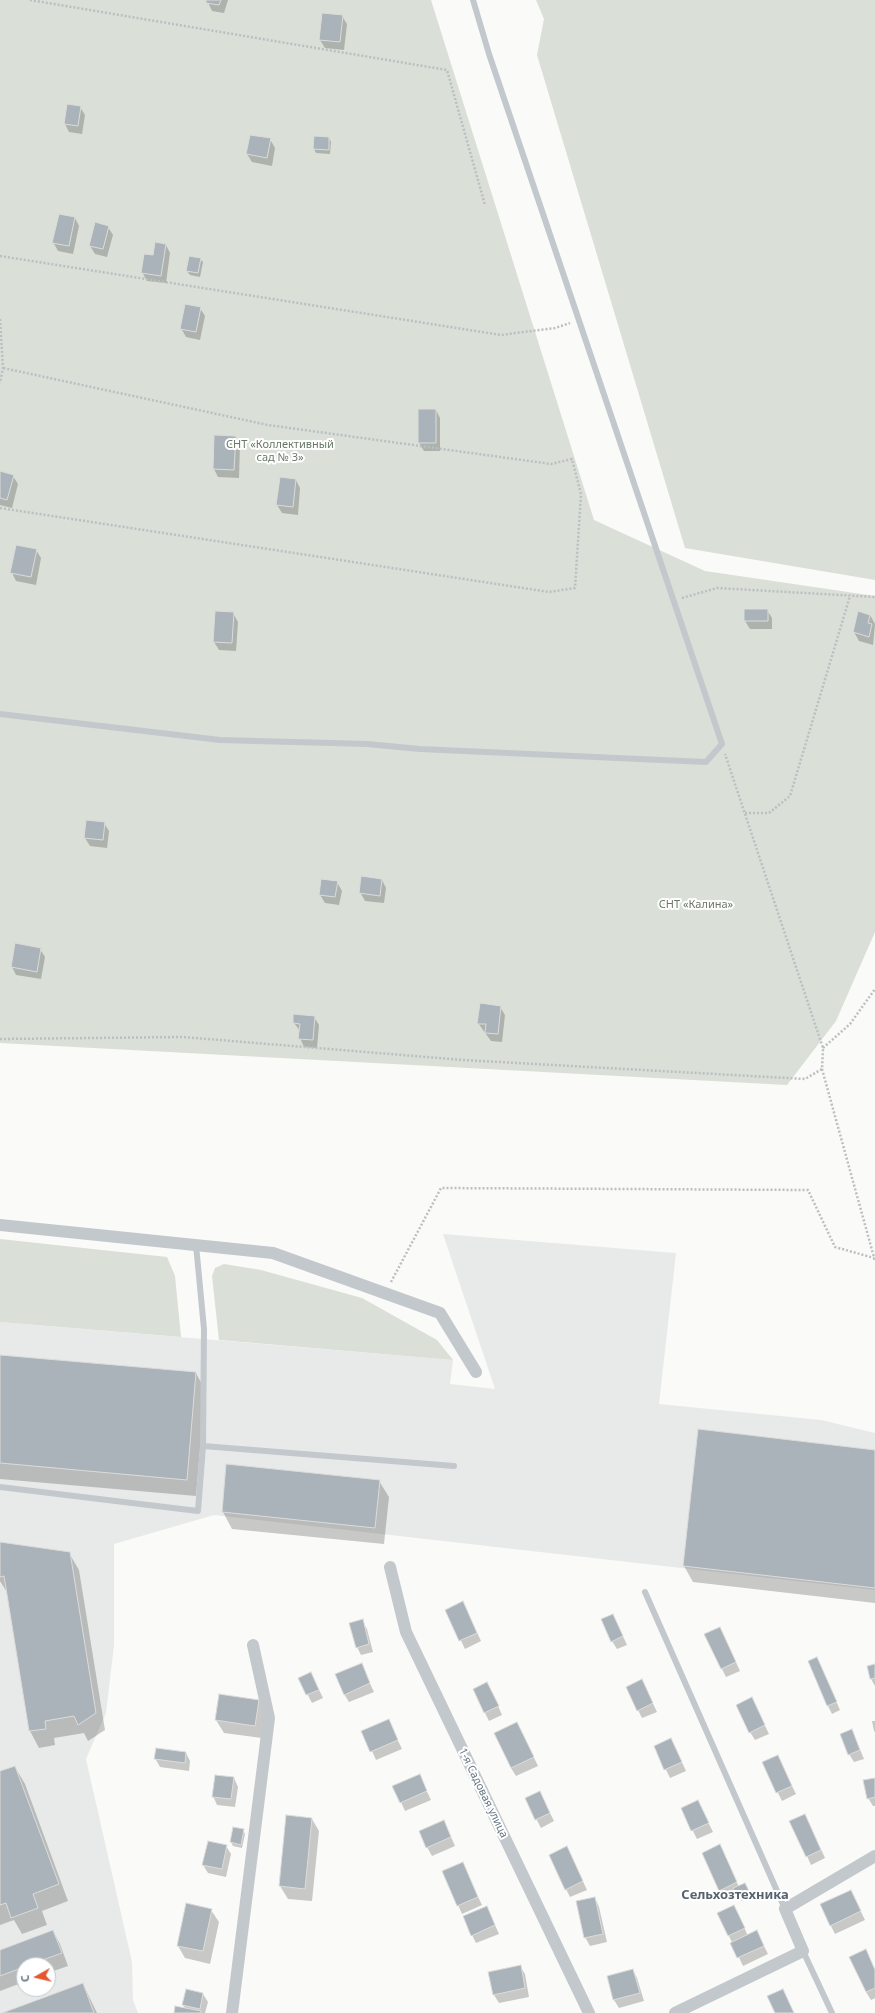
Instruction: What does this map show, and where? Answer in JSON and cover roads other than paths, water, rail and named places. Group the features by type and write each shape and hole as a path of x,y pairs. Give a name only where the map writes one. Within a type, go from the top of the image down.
{"street":[{"path":"0,1225 273,1252 440,1313 476,1372"},
{"name":"1-я Садовая улица","path":"390,1568 406,1632 590,2013"},
{"path":"232,2013 269,1718 252,1645"},
{"path":"675,2013 803,1951 785,1909 875,1856"}],"lane":[{"path":"0,714 220,740 367,744 420,750 706,762 722,744 491,62 473,0"},
{"path":"0,1487 198,1511 203,1446 204,1329 196,1245"},
{"path":"203,1446 454,1466"},
{"path":"645,1592 785,1909"},
{"path":"803,1951 832,2013"}],"district":[{"name":"Сельхозтехника","path":"735,1895"}],"park label":[{"name":"СНТ «Коллективный сад № 3»","path":"280,451"},
{"name":"СНТ «Калина»","path":"696,905"}]}
